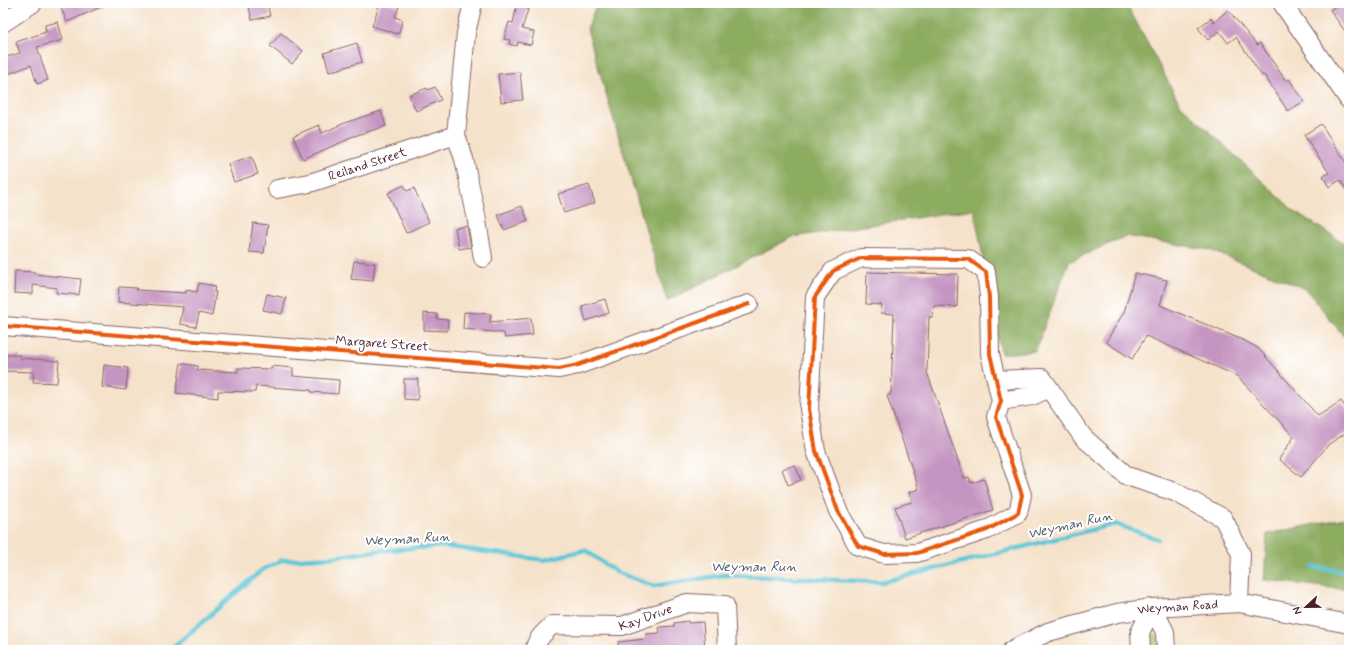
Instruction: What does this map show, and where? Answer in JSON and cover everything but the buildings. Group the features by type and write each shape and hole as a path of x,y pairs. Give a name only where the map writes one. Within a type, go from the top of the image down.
{"street":[{"path":"3,23 33,3"},
{"path":"473,3 466,33 456,135 464,159 475,208 483,258"},
{"path":"1282,3 1349,100"},
{"name":"Reiland Street","path":"277,189 310,183 456,135"},
{"path":"861,258 968,259 986,272 989,297 990,354 997,380 1001,401 996,417 1022,495 1018,513 987,530 917,553 884,554 858,546 838,510 816,451 809,409 815,297 833,271 861,258"},
{"name":"Margaret Street","path":"3,326 558,369 578,364 749,304"},
{"path":"997,380 1042,378 1082,437 1127,476 1175,492 1223,518 1241,554 1239,603"},
{"path":"1001,401 1032,396 1049,388"},
{"name":"Kay Drive","path":"536,650 535,647 539,638 552,625 622,626 687,603 725,606 727,650"},
{"name":"Weyman Road","path":"1012,650 1048,632 1117,613 1153,608 1239,603 1349,624"},
{"path":"1141,650 1140,632 1153,608"},
{"path":"1153,608 1165,632 1166,650"}],"green space":[{"path":"597,3 1126,3 1180,104 1294,211 1349,246 1349,343 1306,289 1210,250 1126,236 1069,262 1035,351 1001,354 974,209 793,237 667,301 587,29"},
{"path":"1349,517 1349,590 1264,580 1267,534"},
{"path":"1154,634 1157,635 1160,650 1148,650 1149,639"}],"waterway":[{"name":"Weyman Run","path":"170,650 262,570 282,560 333,557 375,551 443,546 544,560 585,550 616,572 654,586 724,575 882,582 1115,524 1158,539"},
{"name":"Weyman Run","path":"1313,567 1349,572"}],"cycle path":[{"path":"861,258 968,259 986,272 989,297 990,354 1001,401 996,417 1022,495 1018,513 987,530 917,553 884,554 858,546 838,511 816,451 809,409 815,297 833,271 861,258"},
{"path":"3,326 559,369 578,365 749,304"}]}
